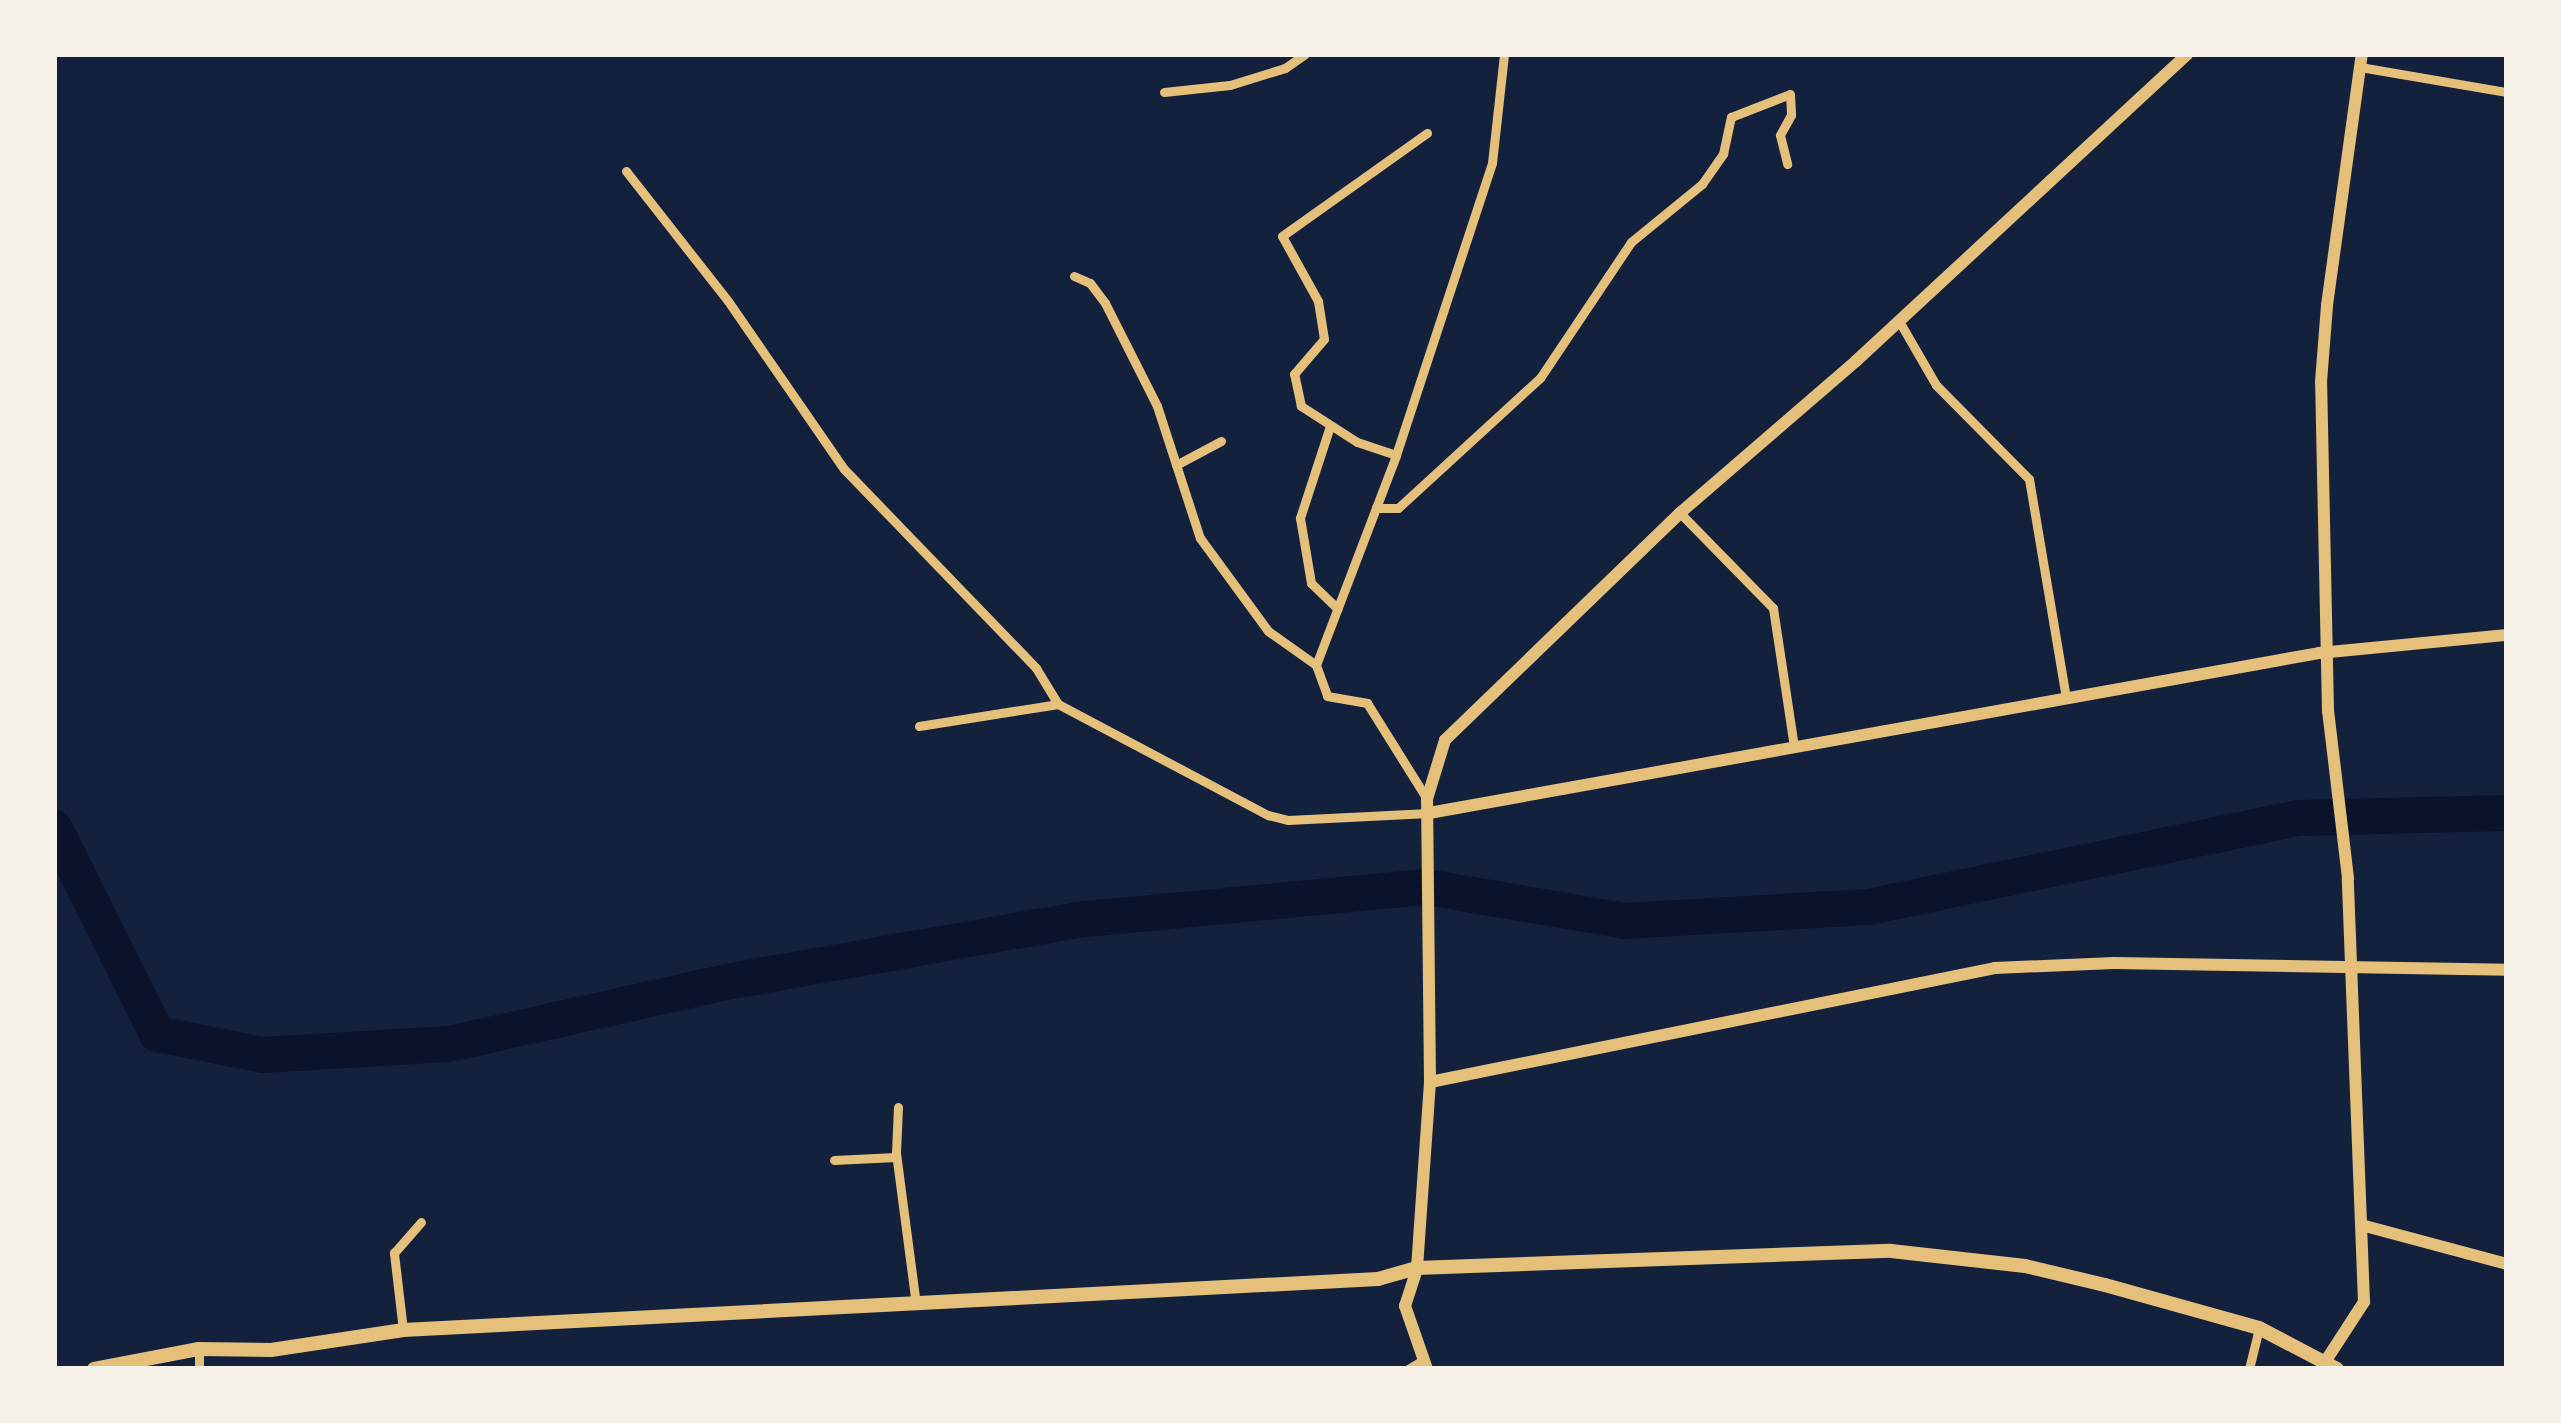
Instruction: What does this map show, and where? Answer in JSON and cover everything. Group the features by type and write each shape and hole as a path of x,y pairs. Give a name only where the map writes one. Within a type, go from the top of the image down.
{"main road":[{"path":"94,1369 199,1349 271,1350 403,1330 1378,1280 1417,1268 1892,1251 2025,1266 2259,1328 2331,1365"}],"street":[{"path":"1164,92 1230,85 1285,68 1305,54"},
{"path":"1316,665 1396,455 1492,163 1504,54"},
{"path":"1408,1369 1425,1364 1406,1306 1417,1268 1430,1082 1428,806 1445,740 1680,513 1899,321 2138,94 2188,54"},
{"path":"2331,1365 2364,1303 2366,1226 2348,968 2348,878 2328,711 2321,382 2326,305 2361,60 2507,92"},
{"path":"1376,508 1398,508 1540,378 1631,242 1702,184 1723,154 1731,117 1790,94 1791,116 1780,135 1787,164"},
{"path":"1396,455 1330,426 1301,406 1294,374 1324,339 1318,302 1282,236 1427,133"},
{"path":"626,171 728,301 844,469 1036,668 1058,704 1268,815 1288,820 1428,806 1794,747 2329,652 2507,634"},
{"path":"1074,276 1090,284 1105,303 1157,406 1200,538 1268,631 1316,665 1327,697 1367,703 1428,806"},
{"path":"1899,321 1936,385 2030,479 2066,698"},
{"path":"1330,426 1300,518 1311,583 1338,609"},
{"path":"1176,464 1221,441"},
{"path":"1680,513 1772,608 1794,747"},
{"path":"919,726 1058,704"},
{"path":"1430,1082 1995,968 2114,963 2507,970"},
{"path":"898,1107 896,1157 916,1304"},
{"path":"835,1160 896,1157"},
{"path":"403,1330 394,1253 421,1222"},
{"path":"2366,1226 2507,1264"},
{"path":"2249,1369 2259,1328"},
{"path":"199,1349 199,1369"}],"waterway":[{"path":"54,827 157,1034 263,1055 449,1044 726,982 1076,920 1426,887 1624,921 1868,907 2299,818 2507,813"}]}
